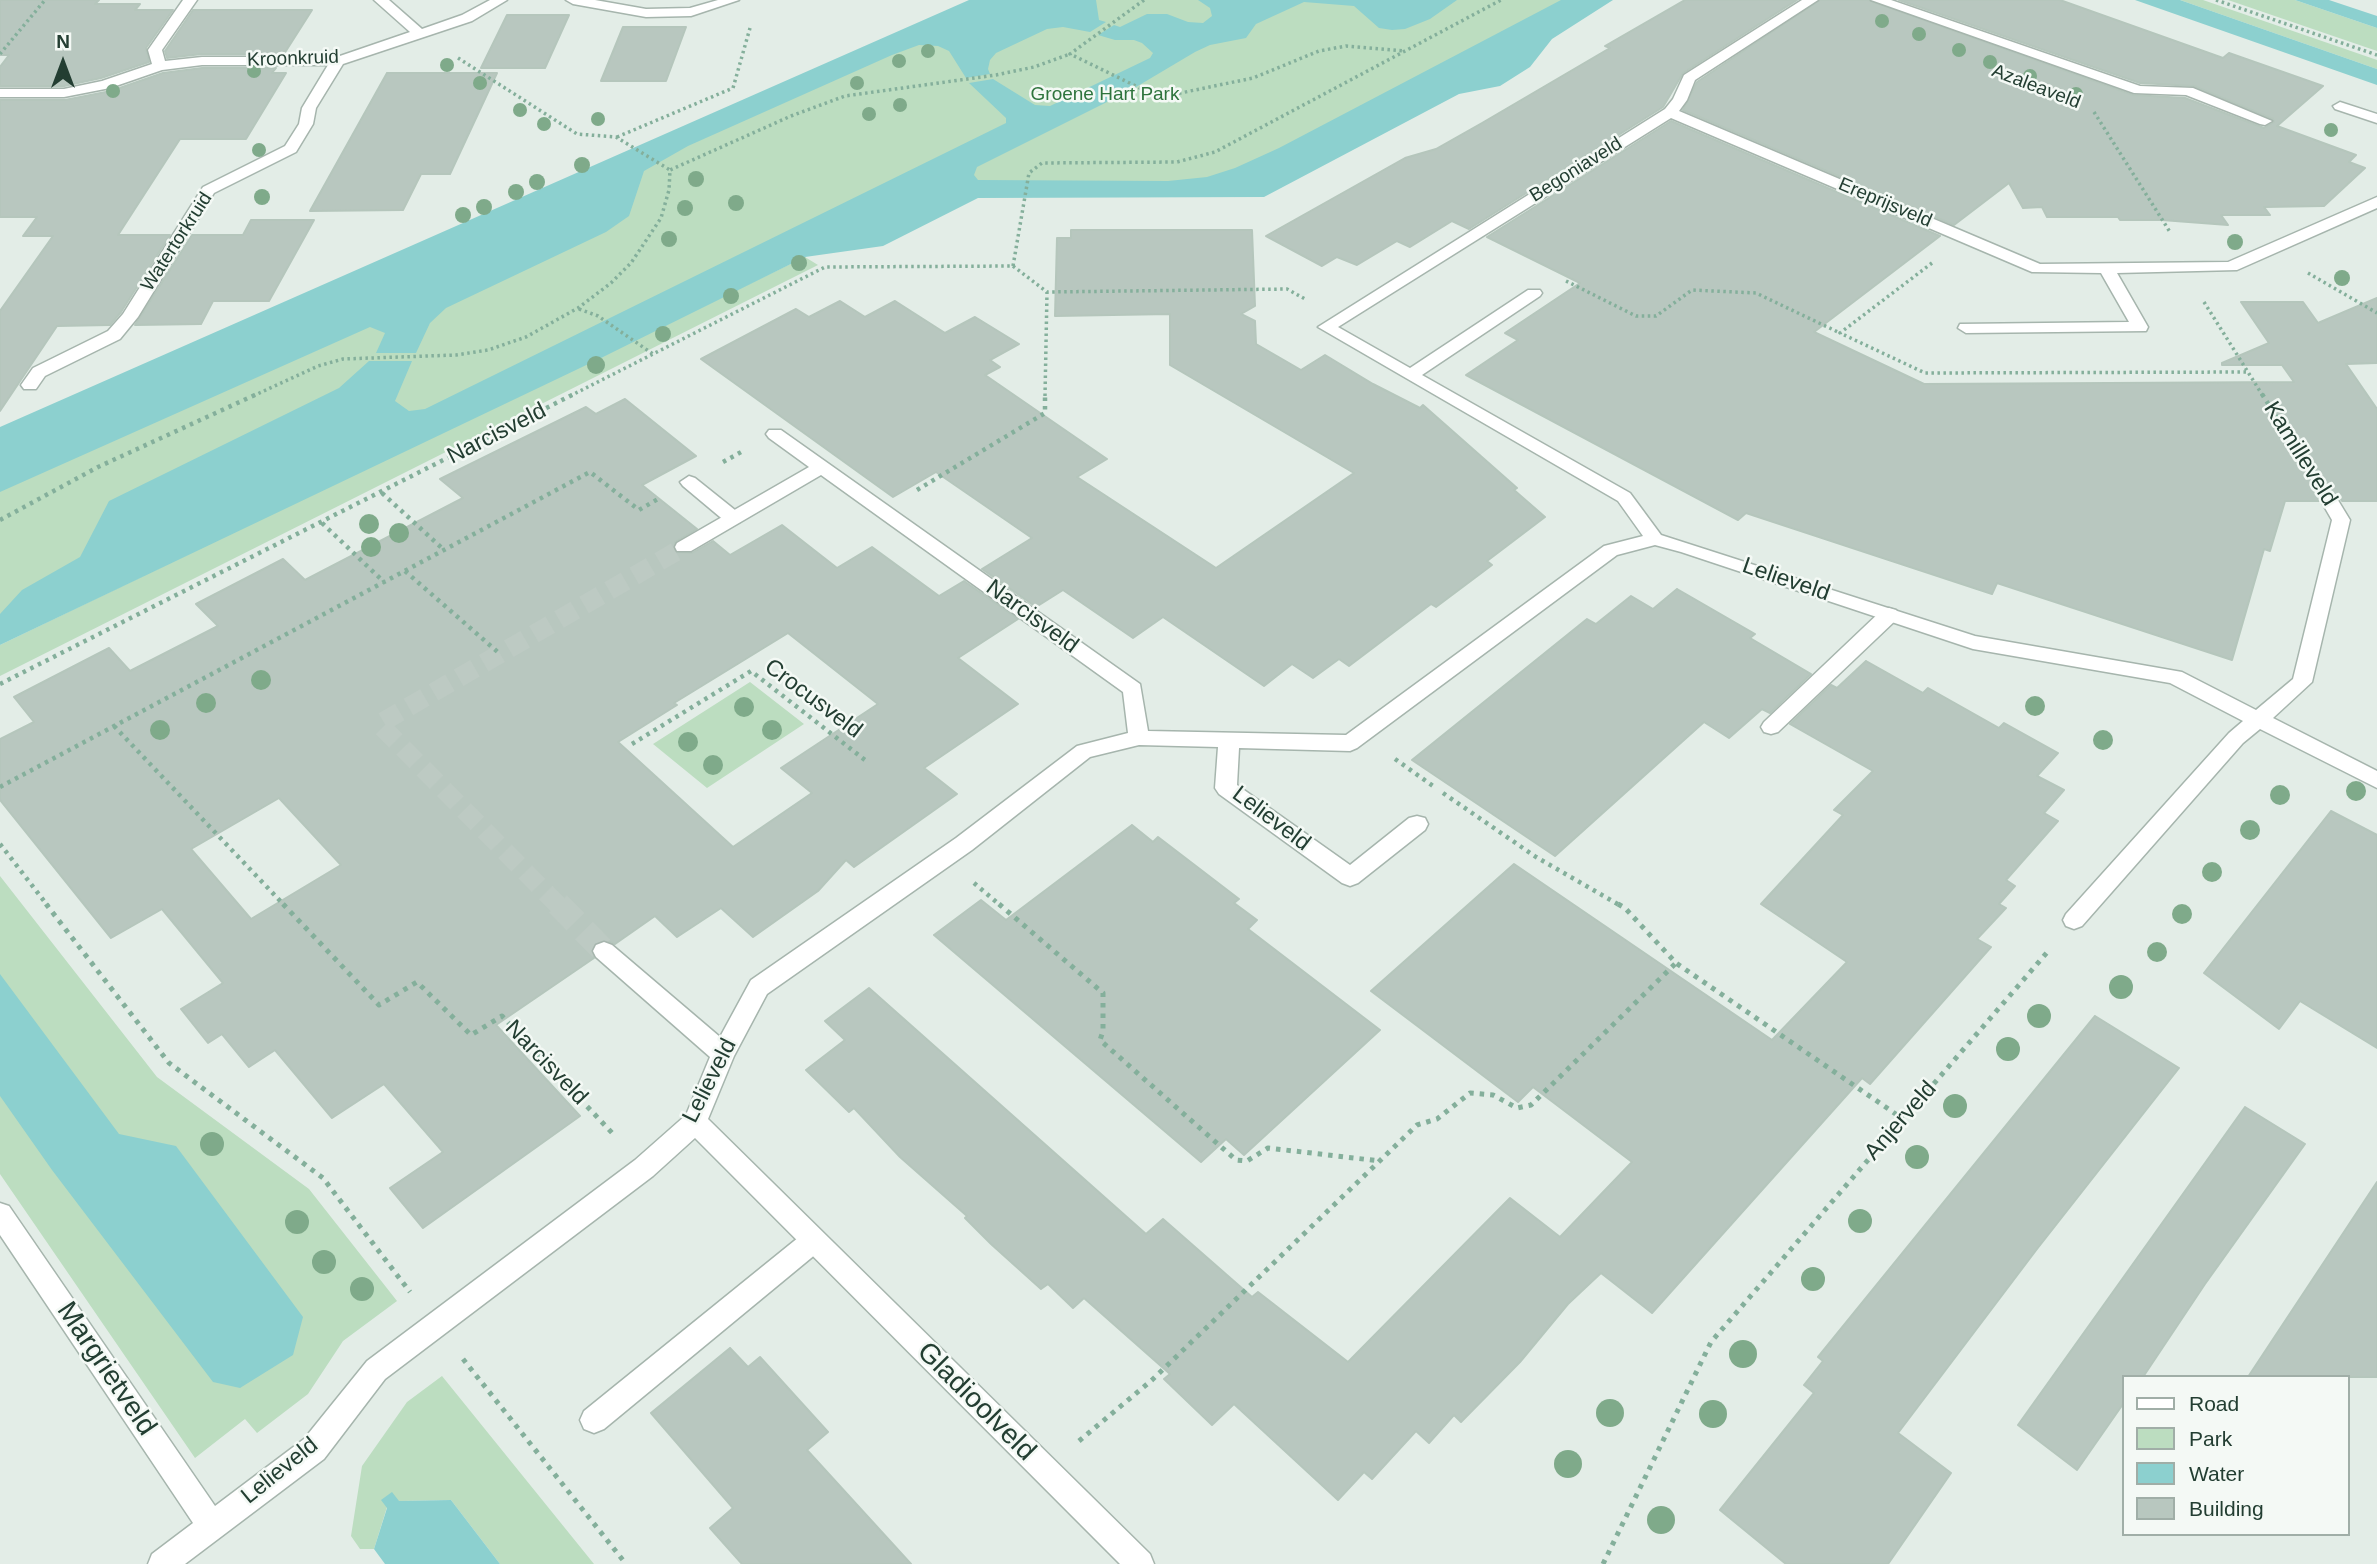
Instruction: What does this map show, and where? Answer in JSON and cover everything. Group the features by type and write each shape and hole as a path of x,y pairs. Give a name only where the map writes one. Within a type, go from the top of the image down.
{"street":[{"path":"160,66 155,50 190,0"},
{"path":"381,0 420,34"},
{"name":"Kroonkruid","path":"0,93 64,93 105,85 160,66 202,61 338,61 467,18 500,0"},
{"path":"573,0 646,13 691,12 732,0"},
{"name":"Begoniaveld","path":"1326,327 1670,112 1680,100 1689,78 1811,0"},
{"name":"Azaleaveld","path":"1878,0 2139,90 2188,91 2265,121"},
{"name":"Watertorkruid","path":"30,385 39,372 114,335 130,317 208,190 292,149 306,124 309,108 338,61"},
{"path":"2340,106 2377,119"},
{"name":"Ereprijsveld","path":"1670,112 2038,269 2231,267 2377,202"},
{"path":"1966,328 2140,327 2106,268"},
{"path":"1412,374 1534,293"},
{"path":"1326,327 1624,497 1655,540"},
{"name":"Narcisveld","path":"775,433 1133,689 1139,738"},
{"path":"684,547 822,467"},
{"path":"689,482 733,518"},
{"name":"Kamilleveld","path":"2259,720 2302,682 2341,520 2330,501"},
{"name":"Lelieveld","path":"162,1564 314,1449 376,1370 644,1168 695,1122 723,1054 759,987 964,844 1084,751 1139,738 1350,743 1611,550 1655,540 1686,547 1973,642 2175,677 2377,780"},
{"path":"1771,727 1889,615"},
{"path":"2074,920 2236,738 2259,720"},
{"name":"Lelieveld","path":"1229,742 1226,788 1350,877 1417,824"},
{"path":"604,951 723,1054"},
{"name":"Gladioolveld","path":"695,1122 1140,1564"},
{"name":"Margrietveld","path":"0,1213 211,1525"},
{"path":"594,1420 813,1241"}],"path":[{"path":"0,54 45,0"},
{"path":"670,170 791,116 845,96 996,75 1070,54 1091,36 1144,0"},
{"path":"1326,327 1319,307 1287,289 1047,292 1013,266 1029,173 1042,163 1177,162 1215,152 1502,0"},
{"path":"2216,0 2377,55"},
{"path":"420,34 577,134 616,137 733,88 751,25"},
{"path":"1070,54 1147,92 1166,96 1242,80 1319,51 1346,46 1406,51"},
{"name":"Azaleaveld","path":"2092,109 2167,228 2188,267"},
{"path":"616,137 670,170"},
{"path":"0,520 98,467 306,372 343,359 456,355 488,350 526,337 578,308 619,276 661,218 669,190 670,170"},
{"path":"2269,250 2377,313"},
{"name":"Narcisveld","path":"0,684 825,267 1013,266"},
{"name":"Kamilleveld","path":"2188,267 2207,307 2330,501"},
{"path":"1561,278 1636,316 1656,316 1692,290 1756,293 1840,333"},
{"path":"883,510 1045,414 1047,292"},
{"path":"578,308 598,316 653,354"},
{"path":"0,787 590,472 639,510 775,433"},
{"path":"382,493 444,550"},
{"path":"321,523 384,582"},
{"path":"405,571 500,654"},
{"name":"Crocusveld","path":"632,744 751,671 865,760"},
{"name":"Narcisveld","path":"114,726 379,1005 417,982 471,1035 502,1016 644,1168"},
{"path":"1362,734 1536,857 1625,908 1676,963 1903,1119"},
{"path":"0,844 169,1063 323,1178 626,1564"},
{"path":"964,844 967,875 980,890 1103,993 1103,1031 1100,1040 1236,1160 1247,1161 1268,1148 1381,1161"},
{"name":"Anjerveld","path":"1603,1564 1712,1342 2074,920"},
{"path":"1045,1470 1152,1380 1417,1125 1437,1119 1470,1093 1493,1095 1517,1108 1531,1105 1676,963"}],"green space":[{"name":"Groene Hart Park","path":"985,0 1597,0 1254,189 912,190 0,630 0,443"},
{"path":"2180,0 2203,0 2377,60 2377,69"},
{"path":"2228,0 2295,0 2377,28 2377,51"},
{"path":"805,257 818,265 0,676 0,645"},
{"path":"750,682 804,724 707,788 653,744"},
{"path":"0,876 157,1077 309,1189 397,1301 343,1341 308,1394 257,1433 245,1419 195,1458 0,1174"},
{"path":"442,1376 594,1564 500,1564 451,1500 399,1501 387,1507 374,1549 360,1549 351,1536 362,1466 407,1402"}],"water":[{"path":"969,0 1096,0 1099,20 1106,22 1090,32 1063,27 1047,29 996,53 990,60 990,74 966,78 949,51 938,46 919,45 892,55 688,146 644,171 629,216 606,232 446,308 430,323 416,353 376,353 385,333 370,327 0,492 0,427"},
{"path":"1198,0 1457,0 1430,19 1405,29 1392,30 1379,28 1354,6 1304,2 1256,24 1246,38 1210,45 1195,52 1131,90 977,167 974,175 978,180 1168,181 1207,177 1235,168 1279,148 1561,0 1613,0 1552,39 1530,67 1500,86 1459,94 1264,197 978,198 883,246 805,257 601,358 0,645 0,614 22,590 80,557 109,501 339,388 369,361 412,361 395,401 409,411 425,409 1006,123 1006,118 969,83 993,79 1035,105 1050,106 1150,58 1153,53 1134,40 1115,40 1098,35 1114,25 1120,27 1147,14 1167,14 1188,22 1203,23 1212,16 1210,8"},
{"path":"2135,0 2180,0 2377,69 2377,85"},
{"path":"2295,0 2329,0 2377,16 2377,28"},
{"path":"0,974 119,1134 176,1146 303,1317 293,1355 240,1388 213,1382 52,1170 0,1096"},
{"path":"392,1492 399,1501 451,1500 500,1564 385,1564 374,1549 387,1508 381,1500"}],"building":[{"path":"0,0 99,0 95,4 140,4 135,10 173,10 146,48 149,62 101,78 64,86 0,86 0,67 9,55 0,55"},
{"path":"1685,0 1797,0 1683,73 1663,107 1469,229 1452,221 1410,247 1397,241 1357,265 1337,257 1322,266 1266,236 1405,158 1436,149 1610,48 1605,46"},
{"path":"1820,0 1868,0 2133,95 2185,98 2264,128 2274,122 2273,119 2194,86 2140,83 1899,0 2060,0 2223,58 2229,53 2323,86 2277,126 2356,155 2349,162 2365,168 2324,206 2264,207 2270,215 2221,215 2228,225 2120,220 2118,217 2047,217 2042,207 2023,208 2009,183 1954,225 1683,110 1697,82"},
{"path":"193,10 312,10 284,54 202,54 167,58 165,51"},
{"path":"507,15 569,15 545,68 481,68"},
{"path":"623,27 686,27 666,81 601,81"},
{"path":"202,68 276,68 272,73 286,73 246,139 180,139 118,235 170,235 121,312 110,325 57,326 0,411 0,311 53,236 23,236 37,217 0,217 0,100 65,100 111,91 163,73"},
{"path":"387,73 497,73 450,174 421,174 403,210 310,211"},
{"path":"1671,121 1940,236 1814,332 1924,384 2294,382 2282,365 2222,365 2269,343 2241,302 2303,302 2318,323 2377,298 2377,363 2346,364 2377,409 2377,501 2342,501 2331,493 2319,501 2285,501 2270,551 2264,549 2232,660 1997,583 1992,594 1746,513 1738,520 1466,375 1518,340 1505,333 1580,283 1487,237"},
{"path":"251,220 314,220 269,301 213,301 201,324 135,325 192,235 243,235"},
{"path":"1071,230 1252,230 1255,306 1241,314 1255,321 1256,344 1301,370 1325,355 1420,408 1423,405 1517,488 1514,490 1545,517 1487,561 1492,565 1436,607 1431,604 1349,666 1339,659 1313,678 1292,664 1264,686 1163,617 1133,638 1063,590 1036,607 982,569 1032,538 936,472 893,497 701,359 796,309 809,317 840,301 865,317 895,301 945,333 975,317 1019,344 990,360 1000,367 985,375 1107,459 1077,477 1216,568 1354,473 1170,365 1170,314 1055,316 1057,238 1071,238"},
{"path":"625,399 696,456 642,485 697,529 675,542 675,552 692,553 713,541 730,555 782,525 837,568 872,547 939,596 964,581 1018,619 958,658 1018,704 924,768 957,794 854,867 846,860 818,891 753,937 721,908 677,937 655,916 615,944 605,940 595,943 591,950 594,958 496,1025 580,1116 423,1228 390,1188 443,1152 384,1084 332,1118 275,1050 249,1067 222,1034 208,1043 181,1009 223,983 162,909 111,938 0,800 0,739 34,722 14,697 109,648 130,671 218,626 196,604 283,559 305,580 463,498 440,479 586,407 596,414","holes":["788,633 878,704 781,768 812,793 733,847 618,742 677,705 674,703","279,798 341,865 251,919 191,849"]},
{"path":"1677,589 1755,634 1750,638 1811,674 1770,713 1762,709 1729,738 1704,722 1555,856 1412,760 1587,619 1596,624 1631,596 1653,609"},
{"path":"1866,661 1923,693 1928,688 1999,728 2004,723 2058,753 2037,776 2064,790 2044,813 2058,821 2006,880 2015,886 1999,904 2006,908 1977,939 1991,947 1870,1084 1862,1078 1652,1313 1601,1273 1568,1304 1520,1362 1461,1422 1454,1415 1429,1443 1416,1431 1372,1479 1364,1472 1338,1500 1234,1404 1212,1425 1164,1379 1170,1374 1084,1298 1073,1308 1048,1284 1041,1289 991,1244 965,1218 967,1216 900,1157 854,1108 849,1112 806,1070 845,1040 825,1021 869,988 1146,1234 1163,1219 1252,1297 1258,1292 1348,1362 1510,1198 1560,1237 1632,1162 1533,1087 1518,1102 1371,991 1514,864 1772,1040 1847,962 1761,904 1843,815 1834,810 1873,771 1790,724 1831,685 1837,688"},
{"path":"2331,811 2377,835 2377,1048 2300,1001 2279,1029 2204,973"},
{"path":"1132,825 1153,842 1158,837 1239,899 1234,903 1257,920 1248,929 1380,1030 1244,1155 1226,1139 1201,1162 934,935 981,900 1006,920"},
{"path":"2095,1016 2179,1068 2037,1249 1898,1433 1951,1473 1888,1564 1786,1564 1720,1510 1814,1393 1804,1385 1823,1361 1818,1357"},
{"path":"2245,1107 2305,1144 2205,1284 2144,1375 2122,1375 2122,1405 2077,1470 2018,1425"},
{"path":"2377,1182 2377,1377 2249,1375"},
{"path":"730,1348 748,1367 760,1357 828,1432 807,1450 911,1564 742,1564 710,1528 733,1508 651,1413"}],"tunnel":[{"path":"559,906 379,724 684,547"},
{"path":"558,904 604,951"}]}
